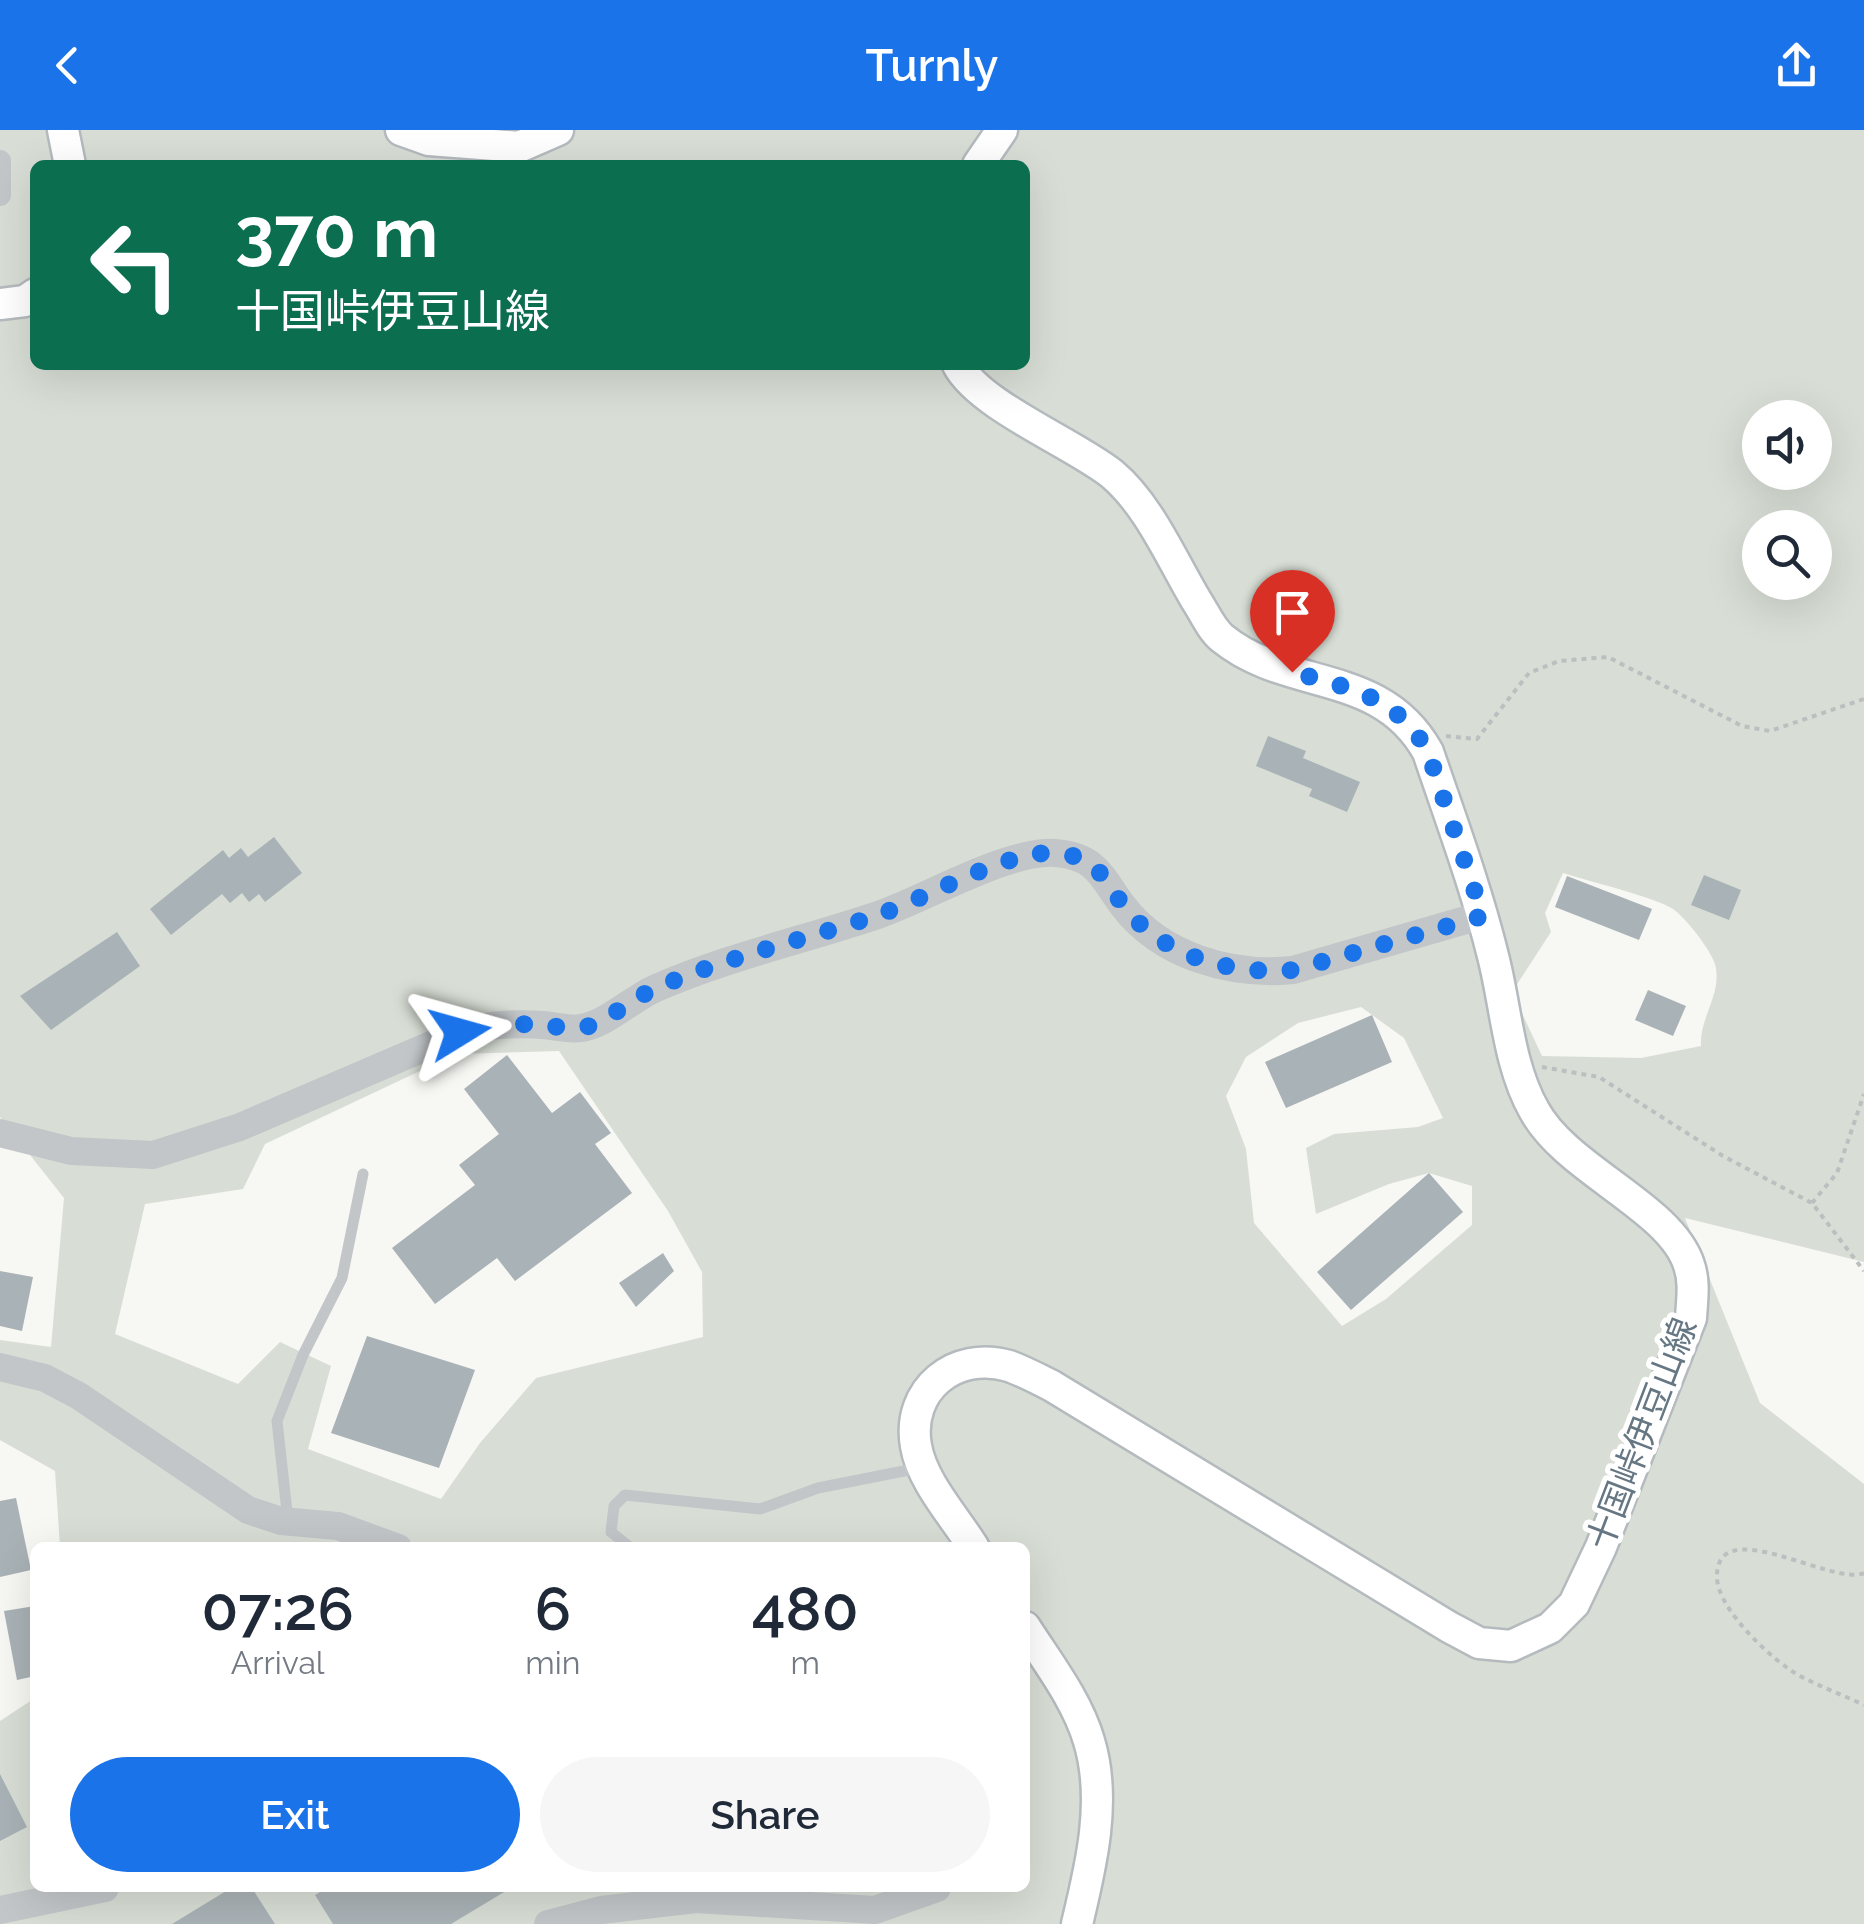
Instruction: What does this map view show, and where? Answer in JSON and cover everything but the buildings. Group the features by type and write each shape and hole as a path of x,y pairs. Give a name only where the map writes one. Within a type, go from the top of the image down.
{"main road":[{"path":"62,130 69,160"},
{"path":"401,130 429,140 519,147 558,130"},
{"path":"981,160 1002,130"},
{"path":"0,304 30,298"},
{"name":"十国峠伊豆山線","path":"963,370 984,392 1111,474 1131,493 1218,635 1242,652 1292,672 1362,691 1404,718 1418,734 1428,752 1483,916 1517,1067 1534,1112 1565,1150 1665,1228 1688,1262 1693,1285 1691,1318 1601,1547 1574,1604 1550,1628 1511,1646 1479,1642 1052,1386 1007,1366 980,1363 954,1368 923,1393 916,1416 916,1445 923,1467 970,1542"},
{"path":"1030,1635 1066,1690 1089,1740 1097,1780 1092,1861 1077,1924"}],"street":[{"path":"0,160 0,195"},
{"path":"0,1134 106,1156 167,1152 240,1127 460,1032 482,1026 527,1024 583,1028 653,990 882,914 1033,852 1062,854 1092,863 1112,884 1123,905 1159,940 1230,969 1261,973 1293,970 1483,916"},
{"path":"0,1367 45,1378 78,1396 248,1510 288,1521 338,1526 382,1542"},
{"path":"0,1910 86,1892"},
{"path":"548,1924 601,1910 696,1899 875,1910 927,1892"}],"lane":[{"path":"288,1521 276,1421 303,1354 342,1278 363,1174"},
{"path":"624,1542 611,1532 614,1506 626,1495 760,1509 818,1488 923,1467"}],"path":[{"path":"1418,734 1477,739 1529,673 1559,662 1608,657 1742,726 1770,731 1864,699"},
{"path":"1517,1067 1559,1067 1599,1077 1723,1156 1812,1203 1864,1271"},
{"path":"1812,1203 1837,1173 1864,1094"},
{"path":"1864,1573 1845,1576 1754,1548 1734,1550 1721,1560 1717,1576 1729,1610 1778,1661 1864,1705"}],"shaded area":[{"path":"0,130 1864,130 1864,1262 1685,1218 1760,1403 1864,1484 1864,1924 0,1924 0,1721 30,1701 30,1892 1030,1892 1030,1542 60,1542 55,1471 0,1440 0,1340 51,1347 64,1198 0,1117","holes":["1563,873 1673,909 1691,926 1715,964 1716,985 1703,1025 1701,1046 1641,1058 1542,1056 1512,992 1551,932 1545,913","1361,1007 1404,1038 1443,1118 1418,1127 1334,1134 1306,1148 1316,1214 1389,1184 1429,1173 1472,1186 1472,1225 1386,1299 1342,1326 1254,1223 1246,1149 1226,1096 1246,1057 1298,1023","559,1051 668,1211 702,1272 703,1337 536,1378 480,1443 441,1499 308,1449 331,1366 280,1342 238,1384 115,1334 145,1204 243,1189 265,1144 456,1054"]}],"route":[{"path":"460,1032 482,1026 527,1024 583,1028 653,990 699,972 882,914 1033,852 1062,854 1092,863 1112,884 1123,905 1159,940 1230,969 1261,973 1293,970 1483,916 1428,752 1418,734 1404,718 1362,691 1292,672"}]}
